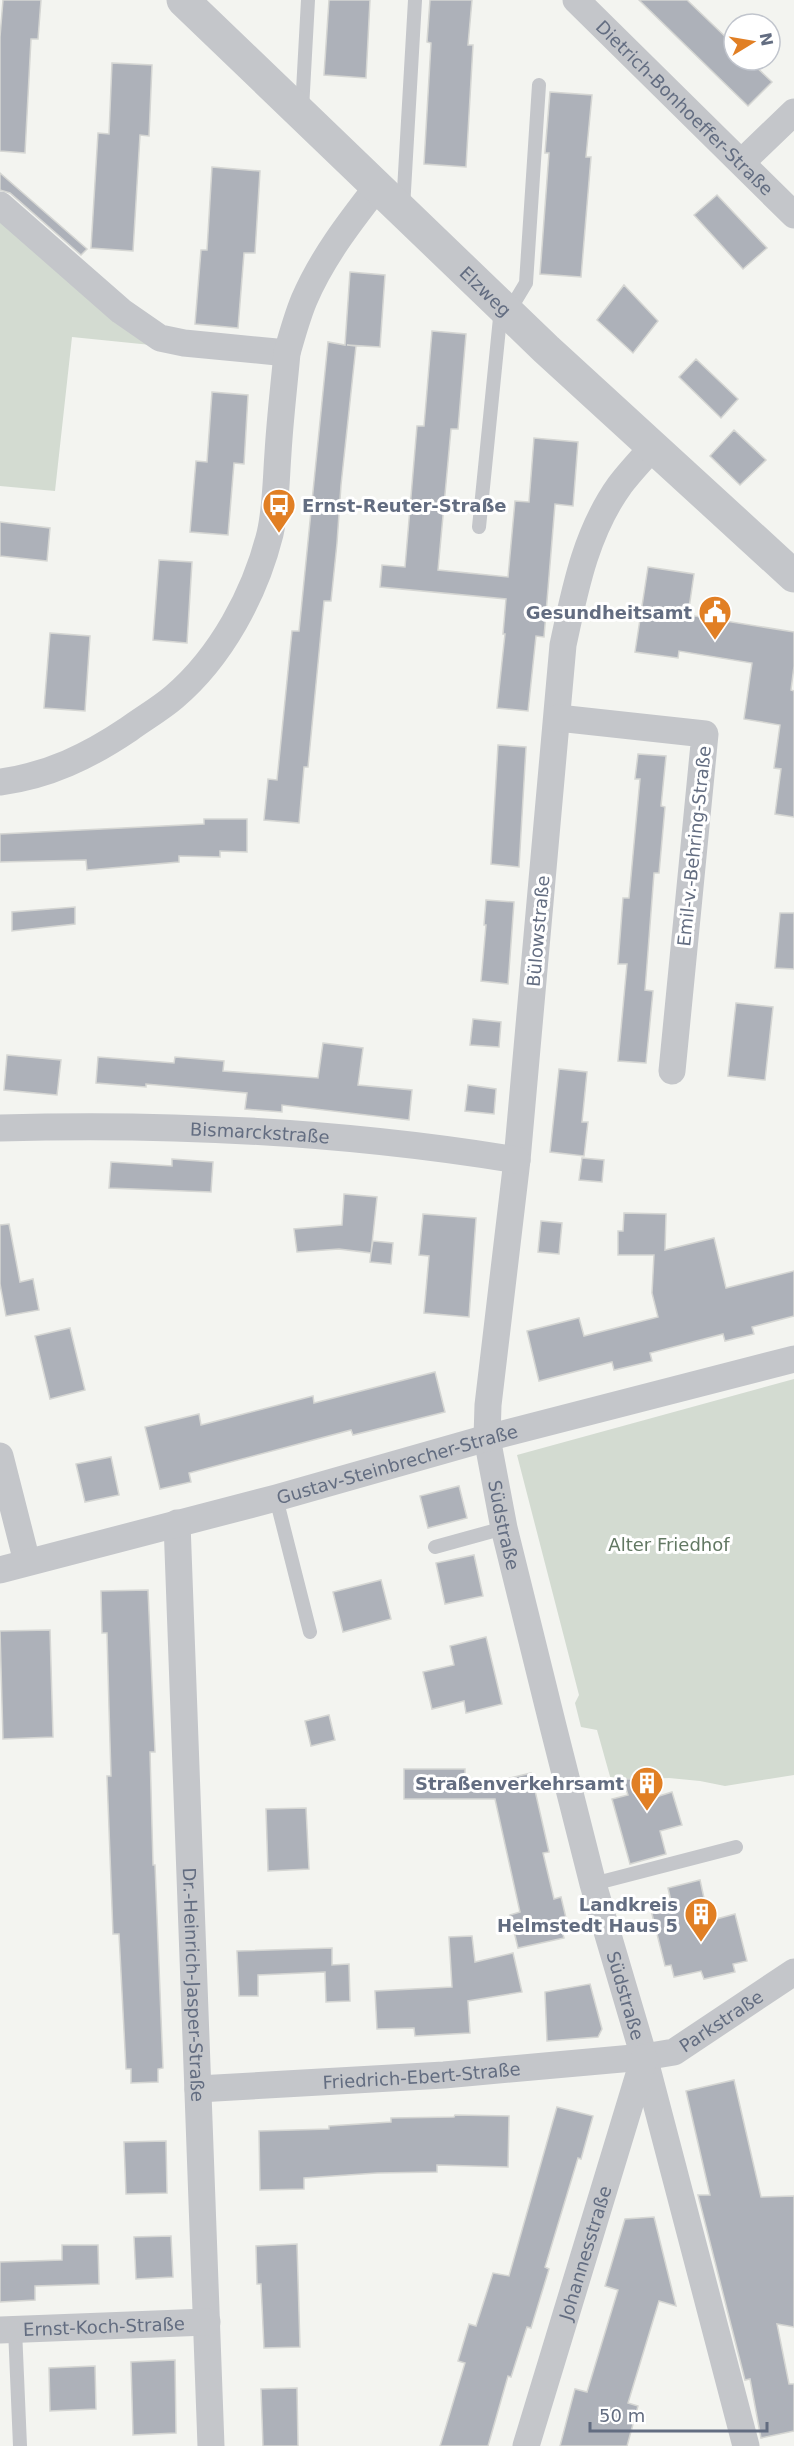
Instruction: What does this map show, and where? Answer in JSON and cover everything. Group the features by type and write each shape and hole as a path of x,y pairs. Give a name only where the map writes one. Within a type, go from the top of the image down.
{"street":[{"name":"Elzweg","path":"183,0 403,213 743,532 794,576"},
{"name":"Dietrich-Bonhoeffer-Straße","path":"576,0 794,215"},
{"path":"742,162 794,112"},
{"path":"0,782 44,774 99,748 174,697 227,634 253,582 270,533 287,353 303,301 323,262 377,187"},
{"path":"0,204 121,311 160,338 184,343 287,353"},
{"name":"Bülowstraße","path":"487,1438 488,1405 517,1160 563,645 581,564 598,524 620,486 653,447"},
{"name":"Emil-v.-Behring-Straße","path":"558,718 705,734 672,1071"},
{"name":"Bismarckstraße","path":"0,1128 87,1125 277,1133 451,1149 517,1160"},
{"name":"Gustav-Steinbrecher-Straße","path":"0,1570 276,1498 487,1438 794,1359"},
{"name":"Südstraße","path":"487,1438 504,1528 593,1884 644,2057 746,2446"},
{"path":"0,1456 27,1562"},
{"name":"Dr.-Heinrich-Jasper-Straße","path":"177,1523 211,2446"},
{"name":"Parkstraße","path":"644,2057 674,2052 794,1972"},
{"name":"Friedrich-Ebert-Straße","path":"198,2089 444,2075 644,2057"},
{"name":"Johannesstraße","path":"526,2446 644,2057"},
{"name":"Ernst-Koch-Straße","path":"8,2329 207,2322"}],"lane":[{"path":"302,115 308,0"},
{"path":"403,213 415,0"},
{"path":"479,527 505,309 526,283 539,84"},
{"path":"276,1498 310,1632"},
{"path":"435,1547 504,1528"},
{"path":"593,1884 736,1847"},
{"path":"8,2329 20,2446"}],"green space":[{"path":"0,213 151,345 72,337 55,491 0,486"},
{"name":"Alter Friedhof","path":"794,1379 794,1775 725,1786 669,1778 611,1780 597,1730 581,1727 575,1703 579,1695 517,1455"}],"building":[{"path":"3,0 41,0 38,39 31,39 25,153 0,151 0,37"},
{"path":"329,0 370,0 366,78 324,75"},
{"path":"430,0 472,0 468,45 473,45 466,167 424,164 431,43 427,42"},
{"path":"639,0 687,0 722,34 722,72 762,72 772,82 748,106"},
{"path":"112,63 152,65 149,136 140,135 133,251 91,248 98,133 109,134"},
{"path":"550,92 592,95 586,157 591,157 581,277 540,274 549,153 545,153"},
{"path":"212,167 260,171 255,253 244,253 238,328 195,324 201,250 207,250"},
{"path":"0,173 87,249 81,255 10,193 0,190"},
{"path":"717,195 767,248 743,269 694,215"},
{"path":"350,272 385,275 380,347 347,345 356,346 337,543 331,601 324,601 308,767 304,767 299,823 264,820 268,779 277,780 292,631 299,631 328,342 345,345"},
{"path":"624,285 658,321 633,353 597,320"},
{"path":"432,331 466,334 458,429 451,429 438,570 508,577 515,501 529,502 534,438 578,442 573,506 555,504 544,637 536,636 528,711 497,708 505,634 503,634 506,599 380,587 382,565 405,567 417,426 424,426"},
{"path":"696,359 738,399 721,418 679,377"},
{"path":"212,392 248,395 244,464 234,463 228,535 190,532 196,461 207,462"},
{"path":"734,430 766,460 740,485 710,456"},
{"path":"0,522 50,528 47,561 0,556"},
{"path":"159,560 192,562 187,643 153,640"},
{"name":"Gesundheitsamt","path":"648,567 694,574 688,615 794,632 791,690 794,691 794,817 775,814 781,769 774,768 780,725 744,719 752,663 679,651 678,658 635,652"},
{"path":"50,633 90,636 85,711 44,708"},
{"path":"498,745 526,747 519,867 491,864"},
{"path":"638,754 666,756 661,806 665,807 659,873 654,873 645,990 653,991 646,1063 618,1061 627,964 618,964 623,898 629,898 640,779 635,779"},
{"path":"204,819 247,819 247,852 220,851 220,857 179,856 179,862 87,870 86,860 0,862 0,834 204,824"},
{"path":"486,900 514,902 508,984 481,981"},
{"path":"75,907 75,924 12,931 12,912"},
{"path":"780,913 794,913 794,969 775,968"},
{"path":"736,1003 773,1007 765,1080 728,1076"},
{"path":"473,1019 501,1022 499,1047 470,1045"},
{"path":"323,1043 363,1048 358,1085 412,1090 409,1120 282,1105 282,1112 245,1109 247,1093 146,1084 146,1087 96,1083 98,1057 174,1063 175,1057 224,1061 223,1071 318,1078"},
{"path":"7,1055 61,1060 57,1095 4,1090"},
{"path":"559,1069 587,1072 582,1122 588,1122 584,1156 550,1152"},
{"path":"468,1085 496,1089 494,1114 465,1111"},
{"path":"582,1158 604,1160 602,1182 579,1180"},
{"path":"172,1159 213,1162 211,1192 109,1188 111,1162 172,1166"},
{"path":"344,1194 377,1197 371,1253 339,1249 297,1252 294,1229 342,1225"},
{"path":"624,1213 666,1214 665,1250 714,1238 726,1288 794,1271 794,1316 752,1327 754,1334 725,1341 723,1334 650,1353 652,1361 614,1370 612,1362 539,1381 527,1331 579,1318 584,1336 658,1317 652,1293 654,1255 618,1255 618,1231 623,1231"},
{"path":"423,1214 476,1218 469,1317 424,1313 429,1256 419,1255"},
{"path":"541,1221 562,1223 559,1254 538,1252"},
{"path":"9,1224 20,1282 33,1279 39,1310 6,1316 0,1284 0,1225"},
{"path":"373,1241 393,1243 391,1264 370,1262"},
{"path":"70,1328 85,1390 50,1399 35,1336"},
{"path":"435,1372 445,1412 353,1435 351,1430 189,1473 191,1482 160,1489 145,1427 199,1414 201,1425 313,1396 314,1403"},
{"path":"111,1457 119,1495 85,1502 76,1464"},
{"path":"459,1486 467,1518 428,1528 420,1496"},
{"path":"474,1555 483,1596 445,1604 436,1563"},
{"path":"381,1580 391,1619 343,1632 333,1592"},
{"path":"148,1590 155,1752 150,1752 153,1865 155,1865 163,2068 158,2069 158,2082 131,2083 131,2069 126,2069 119,1934 113,1934 107,1776 111,1776 107,1633 102,1633 101,1591"},
{"path":"50,1630 53,1737 3,1739 0,1631"},
{"path":"486,1637 502,1704 466,1713 464,1701 432,1709 423,1672 454,1665 450,1646"},
{"path":"329,1715 335,1740 311,1746 305,1721"},
{"path":"404,1769 465,1769 465,1789 531,1773 549,1852 543,1853 554,1899 561,1897 566,1918 559,1920 564,1938 518,1948 510,1915 520,1912 495,1799 404,1799"},
{"name":"Straßenverkehrsamt","path":"623,1779 645,1779 648,1787 654,1787 656,1797 672,1792 682,1825 660,1831 666,1854 630,1864 612,1799 628,1795"},
{"path":"306,1808 309,1869 268,1871 266,1809"},
{"name":"Landkreis Helmstedt Haus 5","path":"700,1880 709,1921 735,1914 747,1961 733,1964 735,1972 704,1979 701,1971 674,1977 671,1965 665,1966 650,1906 671,1901 668,1888"},
{"path":"472,1936 475,1962 513,1953 522,1992 468,2001 470,2033 415,2036 414,2028 377,2029 375,1991 452,1987 449,1937"},
{"path":"332,1948 332,1965 349,1964 350,2001 326,2002 325,1972 258,1975 258,1996 239,1996 237,1951"},
{"path":"590,1984 602,2029 598,2037 547,2041 545,1992"},
{"path":"734,2080 761,2197 794,2196 794,2327 777,2324 789,2384 794,2384 794,2431 761,2438 750,2379 745,2380 698,2195 710,2195 686,2091"},
{"path":"557,2107 593,2116 545,2267 549,2269 531,2328 527,2327 511,2377 508,2376 488,2446 440,2446 465,2363 458,2361 469,2324 476,2326 493,2273 509,2276"},
{"path":"455,2115 509,2116 508,2167 437,2165 437,2172 304,2178 304,2189 260,2190 259,2131 329,2129 329,2126 391,2122 391,2118 454,2117"},
{"path":"166,2141 167,2193 126,2194 124,2142"},
{"path":"654,2217 676,2306 659,2301 628,2403 638,2406 627,2446 560,2446 575,2389 587,2392 618,2290 605,2286 625,2219"},
{"path":"171,2236 173,2277 136,2279 134,2237"},
{"path":"297,2244 300,2347 264,2348 261,2284 257,2284 256,2246"},
{"path":"62,2245 98,2245 99,2284 35,2286 35,2300 0,2302 0,2262 62,2260"},
{"path":"175,2360 176,2433 133,2435 131,2362"},
{"path":"95,2366 96,2409 50,2411 49,2368"},
{"path":"297,2388 298,2446 263,2446 261,2389"}],"place":[{"name":"Ernst-Reuter-Straße","path":"279,534"},
{"name":"Gesundheitsamt","path":"715,641"},
{"name":"Straßenverkehrsamt","path":"647,1812"},
{"name":"Landkreis Helmstedt Haus 5","path":"701,1943"}]}
